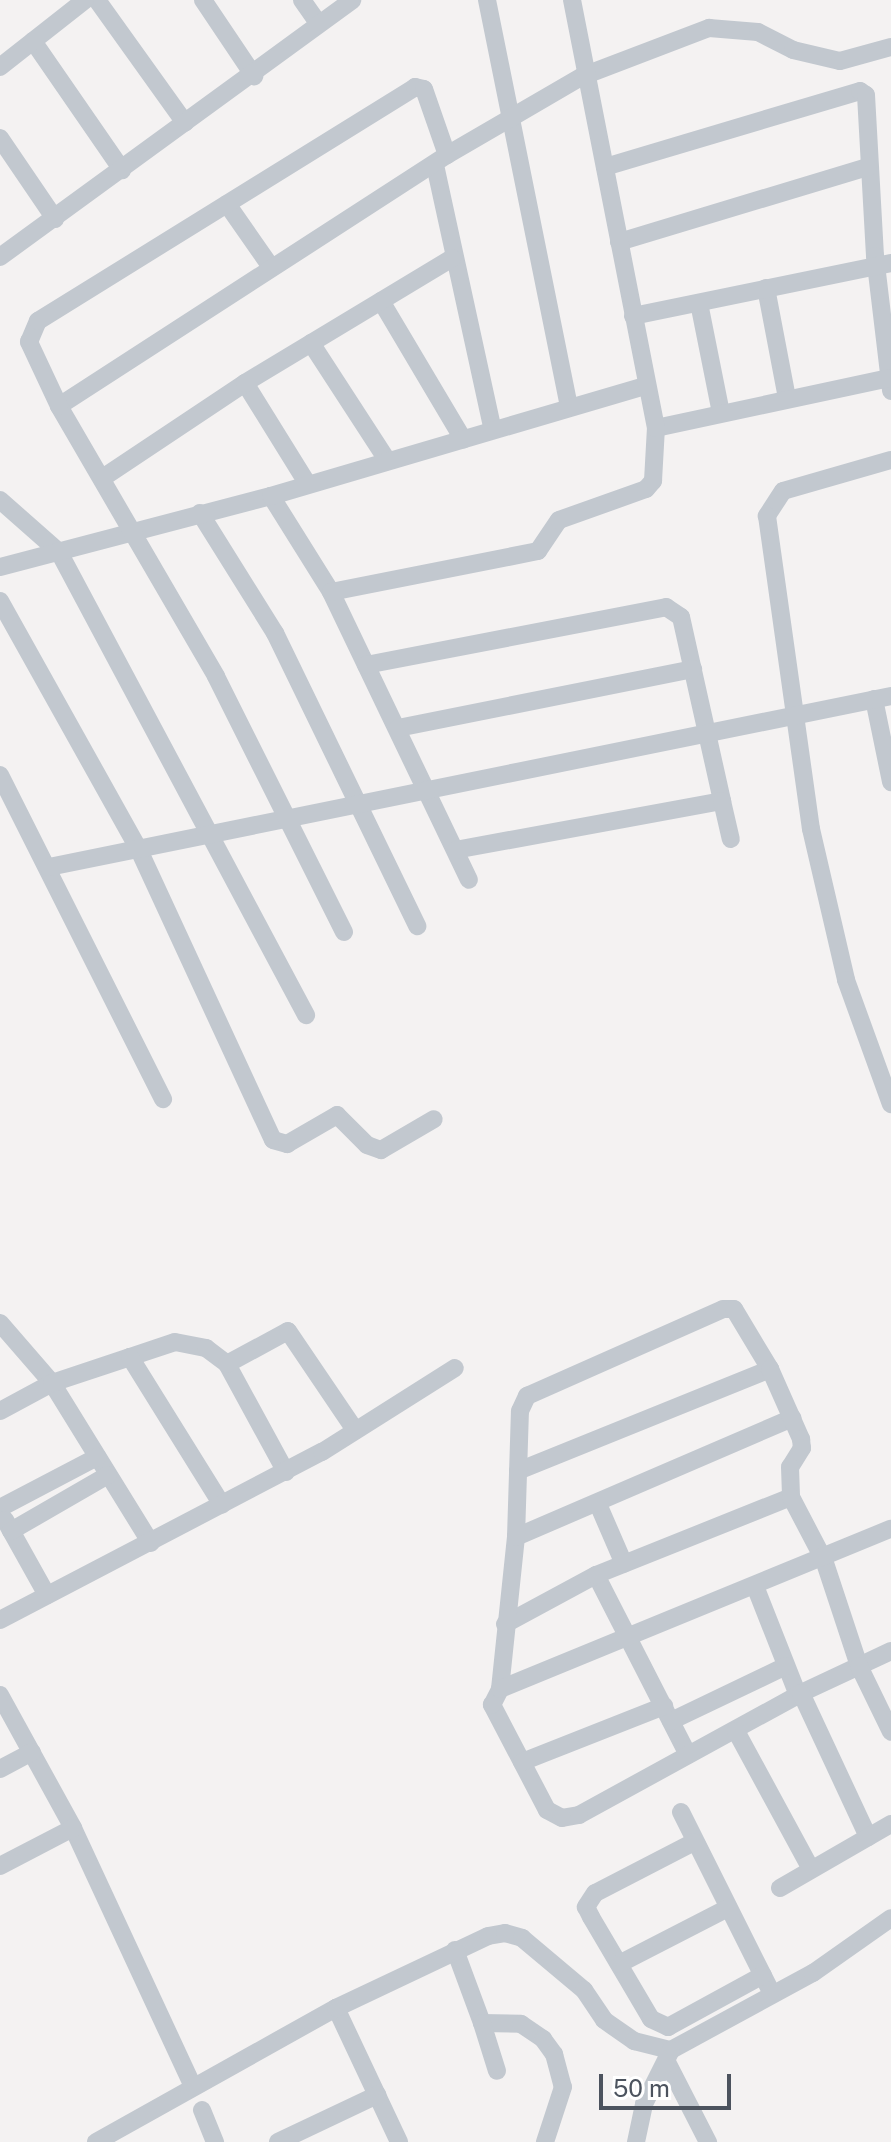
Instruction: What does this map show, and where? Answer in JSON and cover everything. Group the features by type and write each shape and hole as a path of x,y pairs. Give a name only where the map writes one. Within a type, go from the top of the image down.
{"street":[{"path":"0,67 85,0"},
{"path":"97,0 185,123"},
{"path":"203,0 254,76"},
{"path":"302,0 319,24"},
{"path":"0,257 254,76 352,0"},
{"path":"487,0 513,117 569,408"},
{"path":"331,592 544,548 559,520 646,489 657,471 656,428 605,167 583,76 572,0"},
{"path":"59,406 271,267 441,160 583,76 709,28 758,32 793,50 840,61 891,47"},
{"path":"33,41 122,170"},
{"path":"344,932 216,676 133,534 104,477 59,406 29,342 38,321 415,87 424,89 441,160 452,258 493,430"},
{"path":"605,167 851,89 866,95 868,167 884,264 890,384 787,398 656,428"},
{"path":"0,138 55,219"},
{"path":"619,242 868,167"},
{"path":"227,204 271,267"},
{"path":"104,477 245,383 452,258"},
{"path":"633,316 884,264"},
{"path":"766,288 787,398"},
{"path":"381,301 463,439"},
{"path":"699,303 721,413"},
{"path":"311,343 387,460"},
{"path":"245,383 307,483"},
{"path":"0,567 271,496 647,385"},
{"path":"891,460 799,484 771,504 767,516 811,829 846,980 891,1104"},
{"path":"271,496 331,592 469,880"},
{"path":"0,500 59,552 306,1015"},
{"path":"200,513 275,633 355,805 417,926"},
{"path":"0,601 139,850 273,1140 287,1144 337,1115 373,1150 381,1150 434,1119"},
{"path":"366,665 666,607 681,617 731,839"},
{"path":"398,728 693,669"},
{"path":"49,867 709,735 883,697 890,774"},
{"path":"0,775 49,867 163,1099"},
{"path":"456,850 722,801"},
{"path":"891,1651 859,1666 799,1694 579,1815 562,1818 547,1810 492,1705 500,1689 516,1537 520,1411 527,1396 723,1309 734,1309 770,1369 792,1418 802,1448 790,1467 791,1497 824,1560 859,1666 891,1732"},
{"path":"0,1323 52,1383 151,1543"},
{"path":"227,1364 288,1331 355,1430"},
{"path":"0,1411 52,1383 175,1342 206,1348 227,1364 286,1472"},
{"path":"130,1357 222,1505"},
{"path":"0,1620 286,1472 455,1368"},
{"path":"518,1471 770,1369"},
{"path":"516,1537 792,1418"},
{"path":"47,1595 0,1510 97,1457"},
{"path":"11,1531 108,1475"},
{"path":"505,1624 596,1575 791,1497"},
{"path":"598,1504 624,1564"},
{"path":"500,1689 630,1640 755,1586 889,1536"},
{"path":"596,1575 688,1755"},
{"path":"755,1586 786,1666 868,1837"},
{"path":"522,1762 667,1714 786,1666"},
{"path":"0,1695 73,1828 193,2087"},
{"path":"736,1731 811,1869"},
{"path":"0,1769 32,1752"},
{"path":"681,1812 767,1984"},
{"path":"780,1888 891,1824"},
{"path":"0,1866 73,1828"},
{"path":"694,1842 588,1899 591,1917 651,2019 668,2027 767,1984 813,1973 891,1918"},
{"path":"619,1964 728,1908"},
{"path":"96,2142 336,2008 455,1950 505,1933 522,1938 584,1990 604,2020 634,2041 670,2057 708,2142"},
{"path":"455,1950 497,2071"},
{"path":"636,2142 644,2104 670,2057 767,1984"},
{"path":"336,2008 399,2142"},
{"path":"482,2023 521,2024 543,2039 554,2054 563,2087 545,2142"},
{"path":"278,2142 377,2095"},
{"path":"202,2110 215,2142"}]}
